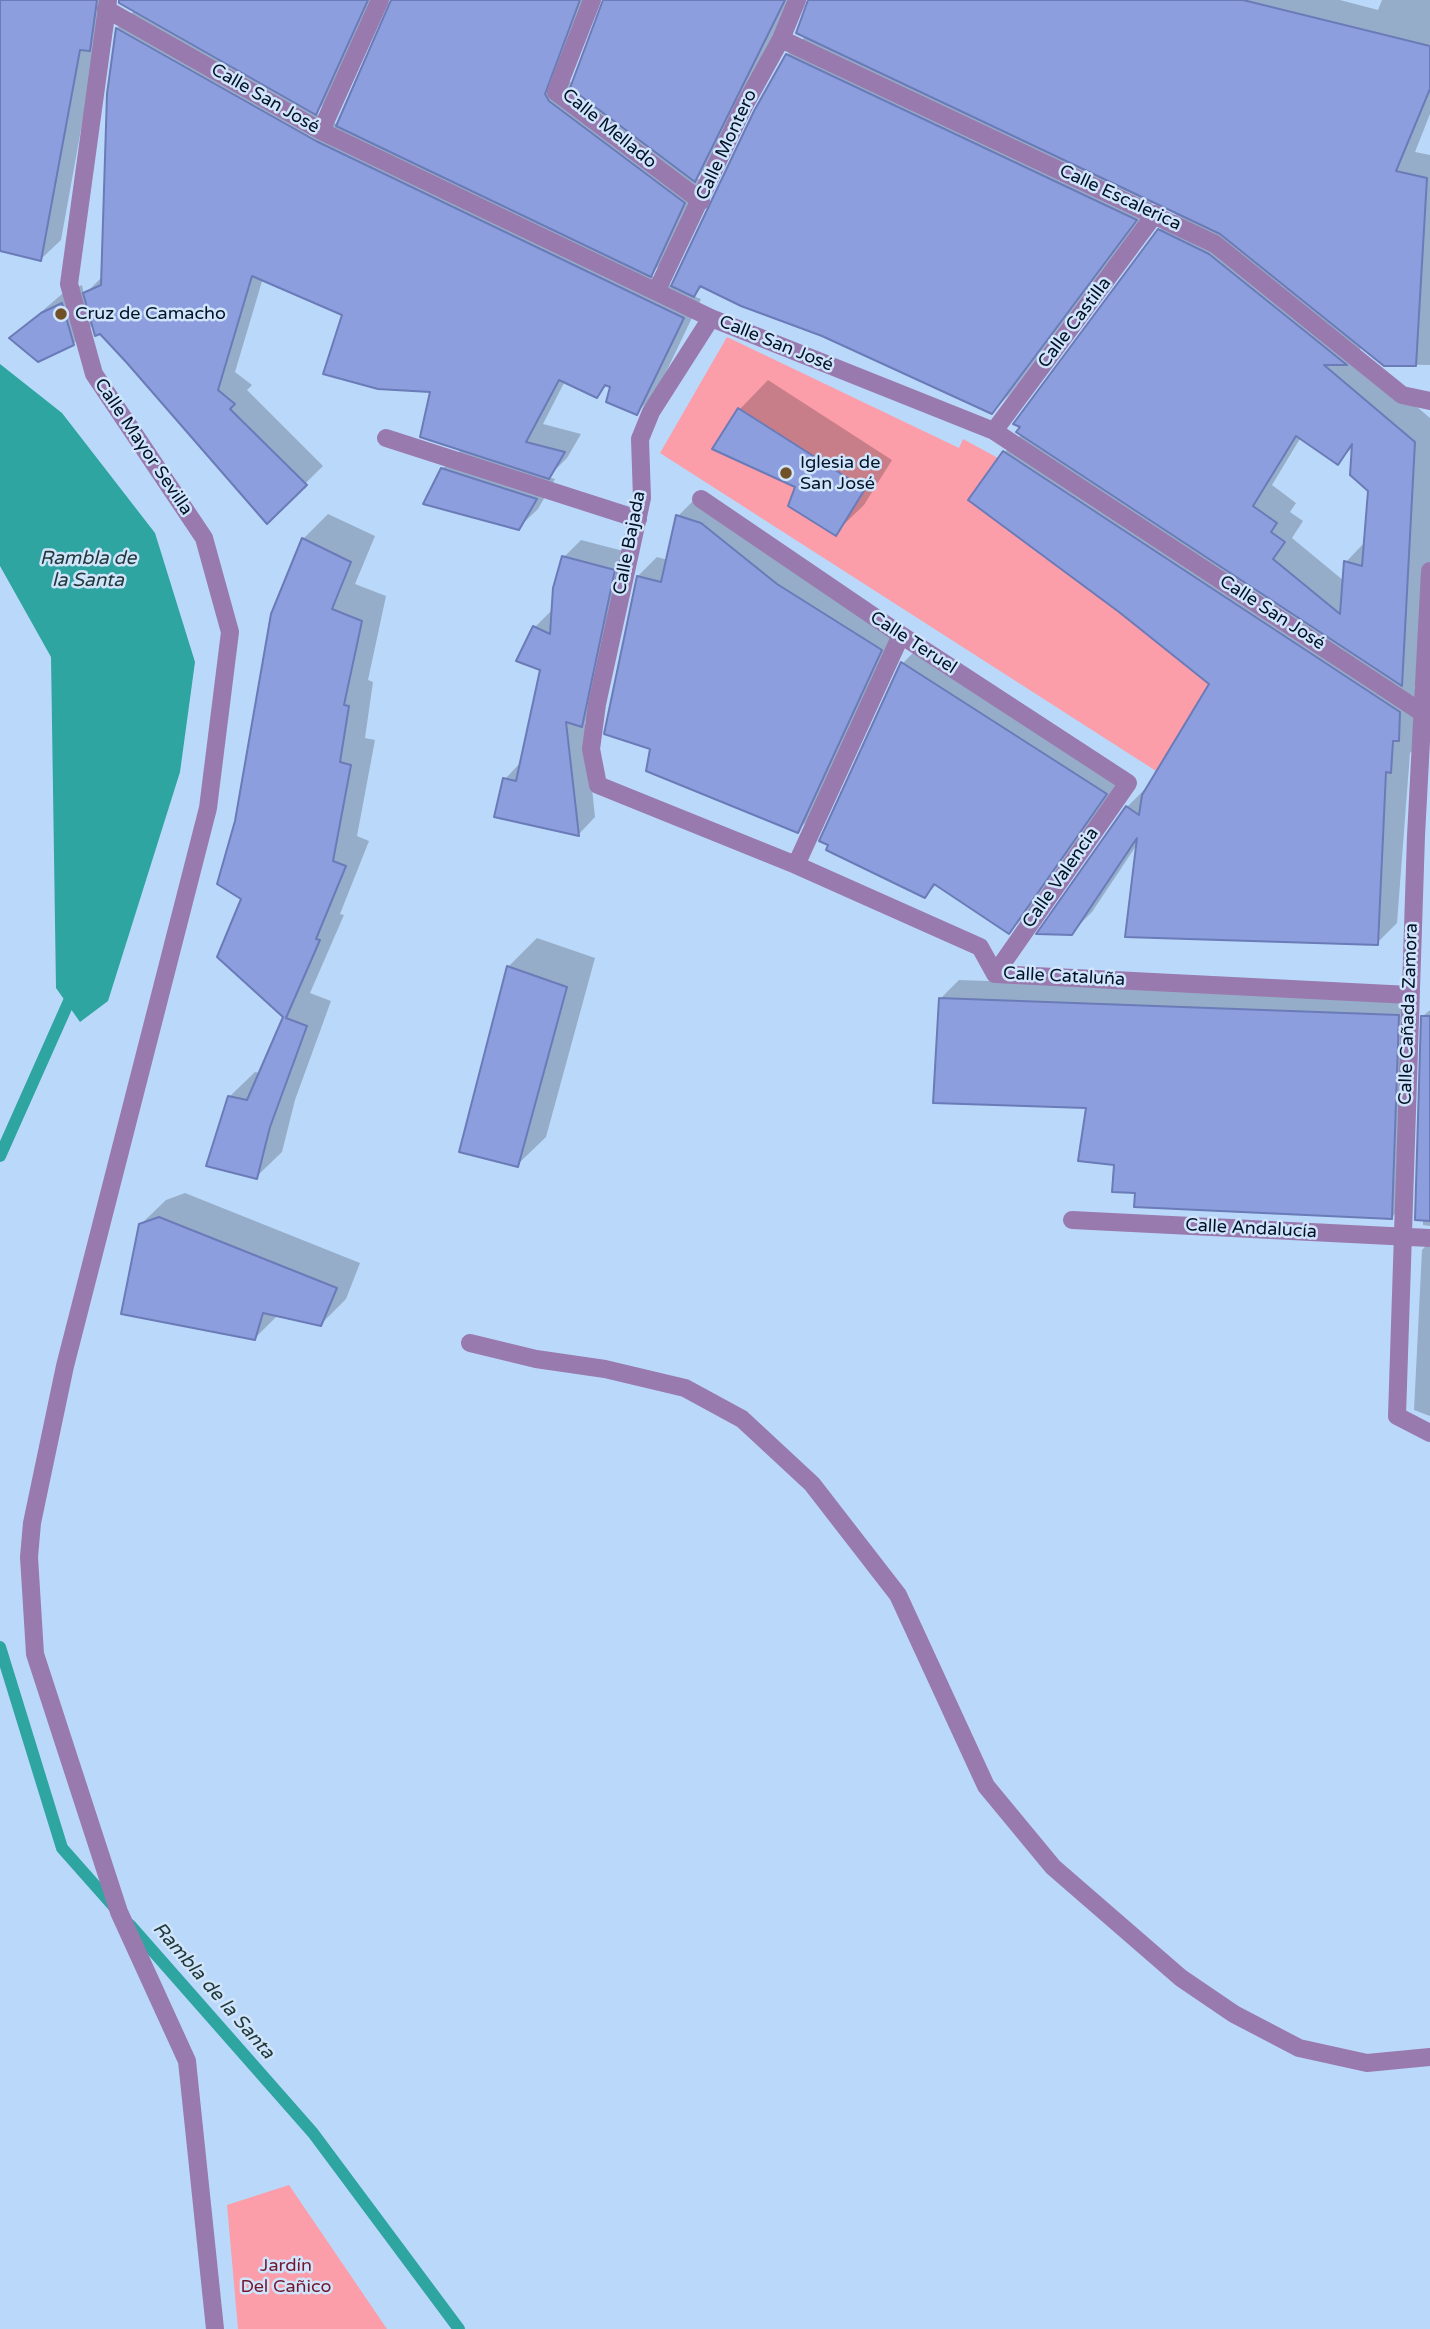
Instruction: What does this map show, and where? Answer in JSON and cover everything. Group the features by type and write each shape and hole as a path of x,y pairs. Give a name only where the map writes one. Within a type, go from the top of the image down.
{"street":[{"path":"321,131 380,0"},
{"name":"Calle Mellado","path":"592,0 556,92 701,201"},
{"name":"Calle Montero","path":"657,290 744,106 781,39 797,0"},
{"name":"Calle San José","path":"107,4 321,131 711,318 994,431 1424,713"},
{"name":"Calle Mayor Sevilla","path":"107,4 69,284 94,374 204,538 230,632 208,808 65,1366 32,1523 29,1558 35,1654 119,1912 187,2061 215,2329"},
{"name":"Calle Escalerica","path":"781,39 1215,244 1402,395 1430,401"},
{"name":"Calle Castilla","path":"994,431 1155,214"},
{"name":"Calle Bajada","path":"598,785 591,749 597,704 642,498 640,439 652,412 711,318"},
{"path":"386,438 638,519"},
{"name":"Calle Teruel","path":"701,499 901,635 1128,783"},
{"name":"Calle Cañada Zamora","path":"1430,571 1424,713 1423,836 1410,995 1397,1416 1430,1433"},
{"path":"796,865 901,635"},
{"name":"Calle Valencia","path":"995,974 1128,783"},
{"name":"Calle Cataluña","path":"598,785 796,865 980,947 995,974 1410,995"},
{"name":"Calle Andalucía","path":"1072,1220 1430,1238"},
{"path":"470,1343 536,1359 606,1369 685,1388 742,1419 812,1484 898,1595 986,1786 1053,1867 1181,1978 1234,2014 1299,2048 1367,2063 1430,2057"}],"green space":[{"path":"727,337 959,448 963,439 998,458 969,501 1119,612 1209,684 1156,771 660,453"},
{"name":"Jardín Del Cañico","path":"289,2185 387,2329 238,2329 227,2205"}],"water":[{"name":"Rambla de la Santa","path":"0,364 62,413 155,533 195,662 180,772 108,1001 80,1022 56,988 51,657 0,566"}],"building":[{"path":"0,0 97,0 90,51 80,50 41,261 0,251"},
{"path":"119,0 368,0 316,115 119,3"},
{"path":"391,0 580,0 545,94 549,101 685,203 651,277 336,126"},
{"path":"603,0 785,0 695,182 570,88"},
{"path":"808,0 1243,0 1430,46 1430,89 1396,171 1427,178 1416,366 1384,366 1220,234 796,33"},
{"path":"116,28 316,141 684,318 637,415 606,402 610,387 605,385 597,398 559,380 526,442 565,452 549,479 420,437 430,392 378,389 323,374 342,315 252,276 218,390 235,404 230,409 307,485 267,524 127,363 100,334 95,336 83,293 101,285 107,94"},
{"path":"786,54 1137,220 992,414 822,336 741,306 700,286 694,297 671,286 754,111"},
{"path":"1158,229 1209,254 1347,365 1324,365 1415,442 1402,686 1016,432 1020,427 1013,424","holes":["1296,436 1338,465 1352,444 1350,475 1368,491 1362,566 1344,561 1340,614 1273,559 1285,542 1271,532 1277,523 1253,506"]},
{"path":"62,303 74,345 38,362 9,338 41,313"},
{"name":"Iglesia de San José","path":"738,408 865,489 836,536 788,506 795,487 712,449"},
{"path":"1003,451 1400,712 1399,741 1393,741 1391,773 1386,772 1378,945 1125,937 1137,838 1072,935 1036,934 1126,806 1139,815 1142,795 1209,684 1119,612 968,500"},
{"path":"441,468 537,499 519,530 423,504"},
{"path":"676,515 701,523 777,584 882,650 798,833 646,771 650,749 604,734 637,576 661,582"},
{"path":"302,538 351,562 332,609 362,621 344,705 349,706 340,762 351,765 333,861 346,866 316,939 320,940 286,1018 307,1026 270,1127 257,1179 206,1166 228,1096 247,1100 283,1017 217,957 241,899 217,884 235,821 271,614"},
{"path":"562,556 615,570 582,727 566,722 579,836 494,817 503,778 516,781 540,670 516,661 533,626 550,634 553,588"},
{"path":"901,662 1107,794 1009,934 934,884 925,898 826,850 828,845 819,841"},
{"path":"507,966 567,987 518,1167 459,1152"},
{"path":"939,998 1399,1015 1392,1219 1134,1207 1135,1193 1112,1192 1114,1165 1078,1161 1086,1108 933,1103"},
{"path":"1421,1016 1430,1016 1430,1221 1415,1220"},
{"path":"159,1217 337,1288 321,1326 263,1313 255,1340 121,1314 139,1224"}],"waterway":[{"name":"Rambla de la Santa","path":"0,1156 74,990"},
{"name":"Rambla de la Santa","path":"0,1647 62,1848 116,1909"},
{"name":"Rambla de la Santa","path":"130,1925 313,2133 459,2329"}],"place":[{"name":"Cruz de Camacho","path":"61,314"},
{"name":"Iglesia de San José","path":"786,473"}]}
